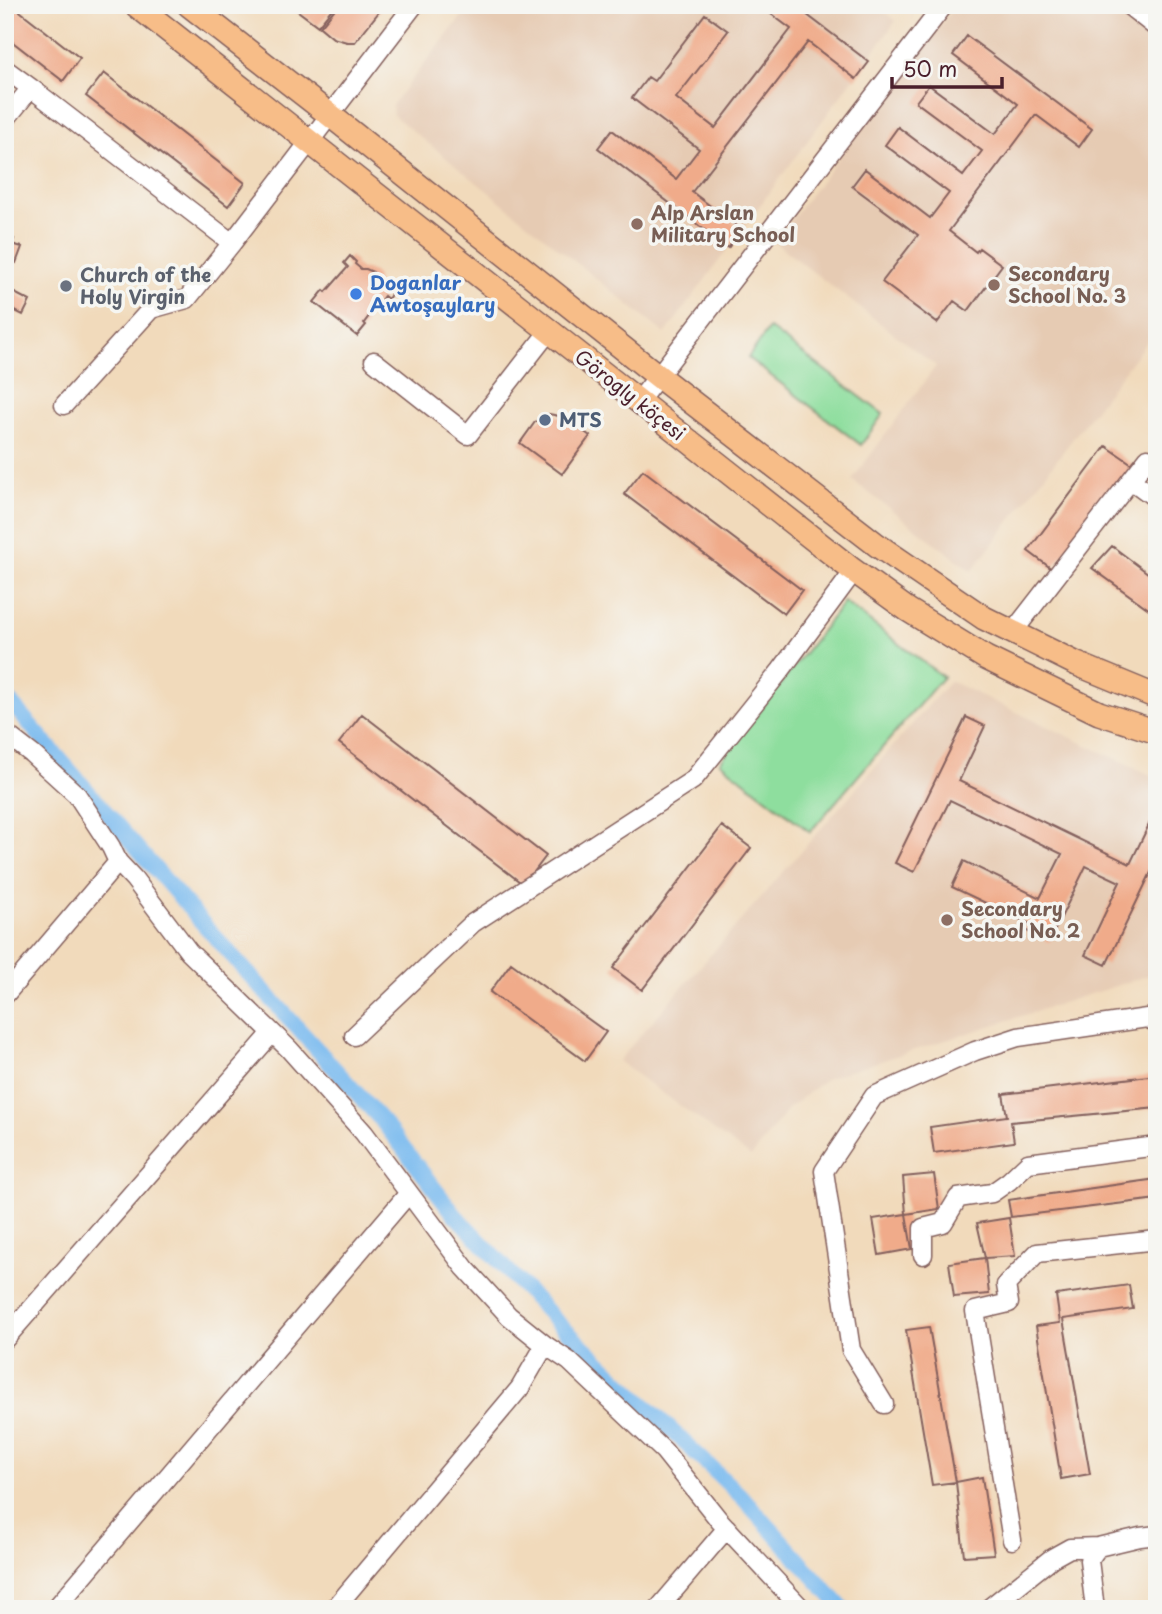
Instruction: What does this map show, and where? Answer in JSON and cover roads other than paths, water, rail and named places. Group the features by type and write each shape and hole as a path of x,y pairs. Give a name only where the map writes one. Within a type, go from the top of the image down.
{"main road":[{"name":"Görogly köçesi","path":"136,5 854,571 908,610 986,658 1099,713 1157,732"},
{"name":"Görogly köçesi","path":"189,5 658,376 877,545 984,618 1077,664 1157,696"}],"street":[{"path":"64,405 150,309 187,299 414,5"},
{"path":"639,401 944,5"},
{"path":"1128,5 1157,28"},
{"path":"5,69 232,243"},
{"path":"5,120 31,88"},
{"path":"374,361 468,435 549,331"},
{"path":"1013,632 1148,458"},
{"path":"1131,480 1157,499"},
{"path":"354,1036 473,922 693,780 781,670 854,571"},
{"path":"5,733 77,796 111,846 118,862 189,952 289,1049 364,1133 465,1268 509,1315 569,1361 664,1451 727,1528 802,1609"},
{"path":"5,995 118,862"},
{"path":"884,1404 851,1350 824,1171 874,1096 975,1051 1018,1037 1147,1018 1157,1023"},
{"path":"5,1339 272,1033"},
{"path":"923,1255 923,1228 943,1223 958,1198 992,1193 1028,1163 1157,1146"},
{"path":"55,1609 409,1193"},
{"path":"1012,1540 975,1311 1009,1303 1006,1285 1037,1253 1157,1240"},
{"path":"334,1609 520,1388 545,1345"},
{"path":"658,1609 727,1528"},
{"path":"988,1609 1052,1558 1070,1548 1098,1547 1157,1535"},
{"path":"1096,1609 1089,1560 1098,1547"}],"waterway":[{"path":"5,696 197,917 382,1121 455,1215 555,1320 743,1498 843,1609"}],"place":[{"name":"Alp Arslan Military School","path":"637,224"},
{"name":"Secondary School No. 3","path":"994,285"},
{"name":"Church of the Holy Virgin","path":"66,286"},
{"name":"Doganlar Awtoşaylary","path":"356,294"},
{"name":"MTS","path":"545,420"},
{"name":"Secondary School No. 2","path":"947,920"}]}
